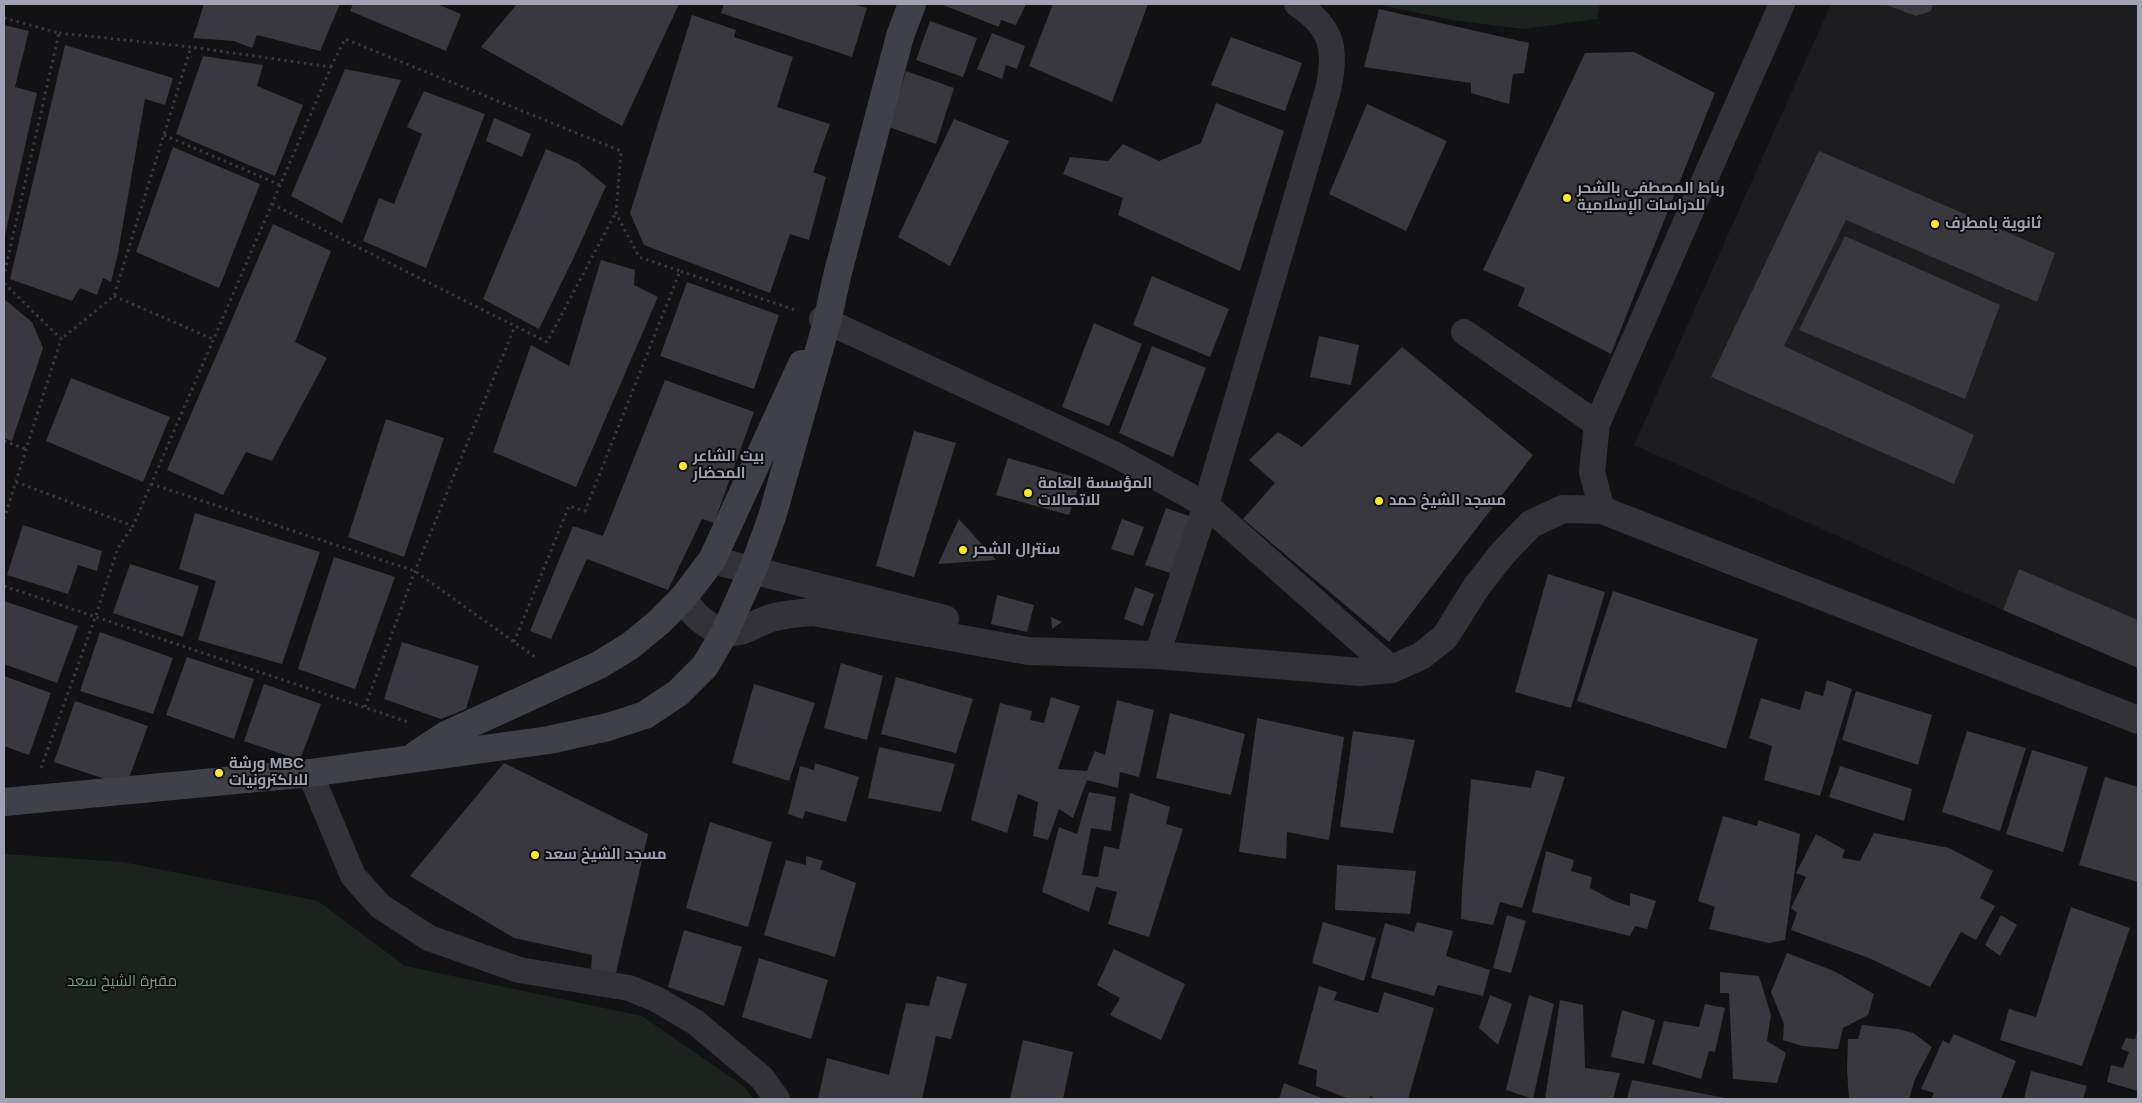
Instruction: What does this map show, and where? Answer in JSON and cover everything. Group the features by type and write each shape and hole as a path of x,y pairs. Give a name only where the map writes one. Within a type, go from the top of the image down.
{"main road":[{"path":"16,801 310,773 549,740 608,727 645,715 678,693 705,666 725,632 753,570 774,508 900,36 912,4"},
{"path":"410,758 446,735 599,664 630,646 658,623 683,598 712,560 824,320"}],"street":[{"path":"1157,655 1206,504 1328,90 1334,64 1329,38 1314,16 1297,4"},
{"path":"1602,510 1592,472 1597,424 1782,4"},
{"path":"824,320 1116,455 1206,504 1392,670"},
{"path":"1464,332 1597,424"},
{"path":"683,598 700,619 712,627 725,632 746,629 784,615 813,612 1028,650 1157,655 1360,672 1392,670 1421,656 1445,637 1477,586 1503,553 1531,524 1563,508 1602,510 2138,720"},
{"path":"712,560 1080,653"},
{"path":"310,773 354,876 380,906 429,938 519,970 629,988 656,999 695,1022 762,1078 777,1099"}],"path":[{"path":"4,18 59,33 191,47 331,67"},
{"path":"4,275 59,33"},
{"path":"16,801 95,618 118,548 133,526 152,484 213,339 331,67 345,39 621,151 616,213 547,342 272,204"},
{"path":"4,518 61,339 114,296 191,47"},
{"path":"164,135 280,185"},
{"path":"616,213 639,257 824,320"},
{"path":"514,642 569,506 585,511 680,270"},
{"path":"4,283 61,339"},
{"path":"114,296 213,339"},
{"path":"365,707 415,571 514,326"},
{"path":"4,441 26,449"},
{"path":"16,482 133,526"},
{"path":"152,484 415,571 566,679"},
{"path":"4,586 446,735"}],"shaded area":[{"name":"ثانوية بامطرف","path":"1831,4 2138,4 2138,668 2003,610 1634,445"}],"green space":[{"path":"1376,4 1600,4 1597,19 1523,29 1451,20"},
{"name":"مقبرة الشيخ سعد","path":"4,854 123,862 318,901 405,966 642,1016 745,1087 753,1099 4,1099"}],"building":[{"path":"204,4 340,4 320,51 257,35 252,48 234,41 193,38"},
{"path":"353,4 437,4 461,14 446,51 350,11"},
{"path":"517,4 679,4 622,126 481,47"},
{"path":"724,4 852,4 867,8 852,57 721,13"},
{"path":"944,4 1026,4 1016,25 1001,20 999,27"},
{"path":"1053,4 1148,4 1112,102 1029,66"},
{"path":"1884,4 1933,4 1931,11 1916,16"},
{"path":"1379,9 1529,43 1524,73 1513,74 1509,104 1471,93 1471,83 1364,67"},
{"path":"692,15 736,30 734,37 793,57 777,107 830,124 813,172 826,177 809,240 790,234 770,293 644,245 630,213"},
{"path":"930,21 977,38 963,77 916,60"},
{"path":"4,25 29,31 15,87 37,93 5,235"},
{"path":"992,33 1025,46 1017,69 1006,65 1002,79 977,69"},
{"path":"1231,37 1302,63 1285,111 1211,85"},
{"path":"65,45 173,78 165,105 145,99 118,253 111,282 103,278 97,295 80,288 72,301 10,279"},
{"path":"1634,52 1715,93 1611,354 1518,306 1525,288 1483,270 1585,53"},
{"path":"203,56 263,65 257,86 303,105 275,176 176,134"},
{"path":"345,69 401,80 342,223 291,196"},
{"path":"906,71 954,88 936,144 889,127"},
{"path":"424,91 485,114 426,268 363,241 379,198 394,204 422,134 407,127"},
{"path":"1216,103 1284,131 1240,271 1118,215 1123,198 1063,174 1070,157 1108,161 1123,144 1159,161 1201,143"},
{"path":"1367,104 1447,141 1406,231 1329,194"},
{"path":"494,118 531,134 522,157 486,141"},
{"path":"954,119 1009,141 950,266 898,237"},
{"path":"173,147 260,184 219,288 136,252"},
{"path":"546,149 578,163 606,186 539,329 483,299"},
{"path":"1819,151 2055,253 2037,302 1846,220 1784,346 1974,435 1954,484 1711,377"},
{"path":"273,224 331,251 295,342 327,358 272,461 246,452 223,495 167,470"},
{"path":"1845,236 2000,305 1965,399 1799,330"},
{"path":"601,260 635,270 634,285 658,297 576,487 493,452 531,345 569,366"},
{"path":"1152,276 1229,309 1210,357 1133,325"},
{"path":"687,282 779,315 754,389 660,356"},
{"path":"4,299 32,322 43,348 12,441 4,438"},
{"path":"1094,323 1142,344 1109,426 1062,407"},
{"path":"1319,336 1359,345 1351,385 1310,377"},
{"path":"1152,346 1206,368 1173,457 1119,433"},
{"name":"مسجد الشيخ حمد","path":"1402,347 1533,455 1389,642 1243,519 1275,483 1249,460 1278,432 1302,447"},
{"path":"71,378 170,417 143,482 46,441"},
{"name":"بيت الشاعر المحضار","path":"665,380 754,412 714,523 702,519 668,590 587,559 551,639 530,631 573,526 603,536"},
{"path":"386,419 444,438 404,557 348,537"},
{"path":"914,431 956,443 914,577 876,566"},
{"path":"1008,458 1081,479 1069,515 996,495"},
{"path":"1166,508 1192,517 1171,573 1145,565"},
{"path":"195,513 320,552 282,664 198,640 216,581 179,569"},
{"path":"959,519 996,560 938,564"},
{"path":"1122,519 1144,527 1133,556 1111,549"},
{"path":"23,525 102,551 97,571 78,565 68,594 7,575"},
{"path":"334,557 395,577 355,689 298,669"},
{"path":"130,564 199,586 183,637 113,613"},
{"path":"2019,569 2138,620 2138,668 2003,610"},
{"path":"1548,574 1605,592 1571,708 1515,692"},
{"path":"1135,587 1154,594 1143,626 1124,619"},
{"path":"1613,591 1758,639 1726,749 1577,701"},
{"path":"997,595 1034,605 1027,632 991,624"},
{"path":"4,601 78,626 57,683 4,664"},
{"path":"1051,617 1062,622 1052,629"},
{"path":"100,632 173,658 153,714 80,691"},
{"path":"402,642 479,666 466,709 441,719 384,699"},
{"path":"187,657 254,679 234,739 166,715"},
{"path":"841,663 883,676 867,740 824,728"},
{"path":"4,676 51,693 29,755 4,746"},
{"path":"896,677 973,699 956,753 881,734"},
{"path":"1827,680 1852,689 1820,796 1764,780 1772,746 1749,738 1761,698 1800,710 1805,691 1823,696"},
{"path":"264,684 321,704 300,760 244,741"},
{"path":"754,684 815,703 789,781 732,763"},
{"path":"1856,691 1932,715 1918,765 1842,740"},
{"path":"1051,697 1080,706 1058,769 1087,771 1095,751 1105,755 1117,700 1154,710 1139,777 1120,772 1118,788 1087,780 1073,818 1059,809 1048,840 1033,836 1038,802 1018,794 1007,833 971,820 1000,703 1032,711 1030,720 1044,723"},
{"path":"75,701 148,726 126,786 54,762"},
{"path":"1170,713 1245,734 1231,795 1156,778"},
{"path":"1257,718 1344,737 1329,840 1287,832 1286,859 1239,852"},
{"path":"1353,731 1415,740 1393,833 1340,827"},
{"path":"1967,731 2026,748 2000,831 1942,812"},
{"path":"879,747 955,764 941,812 868,798"},
{"path":"2032,750 2088,767 2063,852 2006,834"},
{"name":"مسجد الشيخ سعد","path":"504,763 648,834 615,977 591,970 592,955 514,938 410,876"},
{"path":"815,763 859,777 846,822 805,811 803,819 788,814 800,766 814,770"},
{"path":"1840,766 1912,789 1904,821 1829,797"},
{"path":"1536,770 1565,777 1522,908 1500,902 1493,925 1461,919 1471,779 1531,788"},
{"path":"2105,777 2138,787 2138,882 2079,865"},
{"path":"1089,792 1116,797 1111,831 1091,828 1082,875 1098,877 1104,846 1119,849 1130,793 1170,807 1166,824 1183,829 1149,937 1108,924 1117,892 1096,887 1089,912 1042,892 1059,827 1077,834"},
{"path":"1723,816 1757,826 1758,820 1800,834 1785,940 1769,943 1709,929 1715,907 1698,901"},
{"path":"710,822 772,842 748,927 686,908"},
{"path":"1874,833 1949,848 1993,871 1980,898 1995,906 1976,940 1961,932 1930,987 1869,958 1791,930 1797,913 1791,908 1806,877 1796,873 1816,834 1845,850 1842,858 1860,861"},
{"path":"1546,851 1574,860 1571,871 1592,877 1590,888 1614,901 1630,906 1630,893 1656,901 1647,929 1635,926 1630,936 1532,912"},
{"path":"806,856 823,861 820,869 856,883 835,957 764,935 786,860 806,865"},
{"path":"1337,865 1416,871 1410,914 1335,910"},
{"path":"2071,907 2130,928 2082,1066 2000,1040 2009,1009 2036,1017"},
{"path":"1507,915 1526,921 1511,973 1493,968"},
{"path":"2001,915 2017,925 2000,956 1985,945"},
{"path":"1323,922 1376,938 1364,981 1312,963"},
{"path":"1417,922 1453,931 1446,956 1490,970 1483,996 1438,985 1434,996 1371,978 1385,923 1414,932"},
{"path":"684,930 742,947 724,1006 668,987"},
{"path":"1114,949 1185,984 1161,1040 1110,1015 1120,998 1097,985"},
{"path":"1787,953 1834,971 1874,994 1868,1015 1843,1028 1838,1049 1802,1046 1783,1040 1784,1024 1771,992"},
{"path":"759,958 828,980 811,1039 742,1017"},
{"path":"1720,972 1759,976 1771,1015 1767,1041 1786,1053 1777,1083 1733,1079 1729,993 1720,993"},
{"path":"937,976 967,984 951,1039 936,1036 922,1099 818,1099 827,1058 889,1075 906,1003 929,1006"},
{"path":"1319,986 1337,992 1334,1000 1378,1013 1384,992 1434,1008 1408,1099 1377,1099 1370,1096 1369,1099 1349,1099 1316,1086 1317,1070 1298,1064"},
{"path":"1490,995 1512,1004 1498,1045 1479,1028"},
{"path":"1529,995 1554,1004 1533,1099 1506,1090"},
{"path":"1560,1000 1583,1005 1585,1068 1620,1073 1613,1099 1545,1099"},
{"path":"1705,1004 1725,1008 1715,1052 1709,1051 1701,1079 1652,1064 1664,1021 1699,1027"},
{"path":"1622,1010 1655,1020 1644,1064 1611,1057"},
{"path":"1862,1025 1898,1029 1913,1033 1932,1047 1915,1079 1909,1099 1849,1099 1847,1070 1848,1039 1858,1039"},
{"path":"2138,1029 2138,1091 2107,1082 2111,1065 2123,1068 2129,1052 2121,1049 2126,1038 2135,1039"},
{"path":"1954,1034 2016,1061 2001,1099 1931,1099 1934,1093 1921,1089 1943,1040 1949,1044"},
{"path":"1023,1040 1073,1052 1063,1099 1010,1099"},
{"path":"2031,1071 2087,1086 2083,1099 2024,1099"},
{"path":"1632,1080 1725,1098 1725,1099 1627,1099"},
{"path":"1284,1083 1324,1099 1279,1099"}],"place":[{"name":"رباط المصطفى بالشحر للدراسات الإسلامية","path":"1567,198"},
{"name":"ثانوية بامطرف","path":"1935,224"},
{"name":"بيت الشاعر المحضار","path":"683,466"},
{"name":"المؤسسة العامة للاتصالات","path":"1028,493"},
{"name":"مسجد الشيخ حمد","path":"1379,501"},
{"name":"سنترال الشحر","path":"963,550"},
{"name":"ورشة MBC للالكترونيات","path":"219,773"},
{"name":"مسجد الشيخ سعد","path":"535,855"}]}
